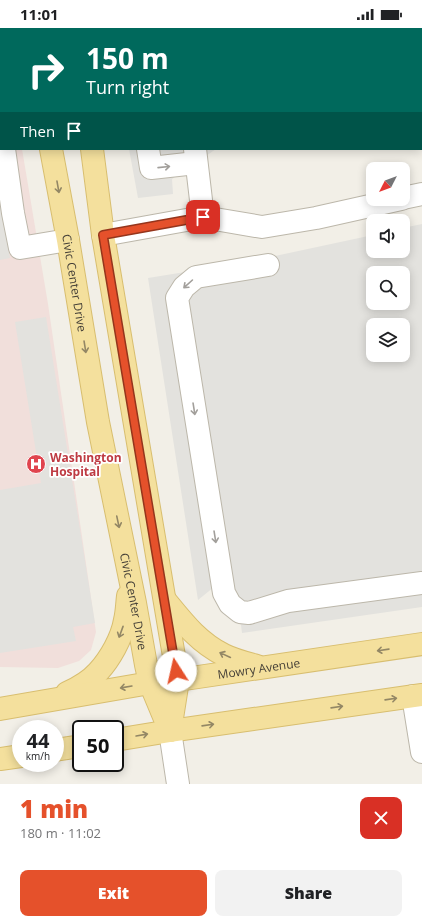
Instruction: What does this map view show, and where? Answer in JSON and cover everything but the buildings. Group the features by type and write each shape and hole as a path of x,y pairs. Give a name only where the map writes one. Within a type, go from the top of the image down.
{"main road":[{"name":"Civic Center Drive","path":"51,150 68,240 98,422 150,683 170,731"},
{"path":"92,150 103,235 178,680 170,731"},
{"path":"52,700 76,689 89,680 98,673 106,661 118,642 125,622 130,580"},
{"path":"164,600 191,631 204,643 225,656 262,668"},
{"name":"Mowry Avenue","path":"0,709 150,683 422,644"},
{"path":"124,739 417,695"},
{"path":"0,759 12,757"}],"street":[{"path":"4,150 13,213 10,244 68,240"},
{"path":"148,150 151,168 195,156 203,217"},
{"path":"410,197 422,194"},
{"path":"103,235 203,217 262,227 316,218 370,206"},
{"path":"268,265 196,277 184,287 177,298 224,593 230,604 240,612 249,613 288,601 422,583"},
{"path":"417,695 422,752"},
{"path":"170,731 178,784"}],"shaded area":[{"name":"Washington Hospital","path":"0,150 22,150 48,304 96,632 91,650 79,661 58,668 0,667"},
{"path":"129,150 215,150 172,179 173,194 138,198"},
{"path":"0,200 10,258 0,260"},
{"path":"422,224 422,607 242,633 241,625 214,587 198,600 148,278 247,262 366,236 366,258 410,258 410,227"},
{"path":"46,317 95,623 73,627 76,641 0,653 0,490 41,483 15,322"}],"place":[{"name":"Washington Hospital","path":"36,464"}],"route":[{"path":"176,671 103,235 203,217"}]}
